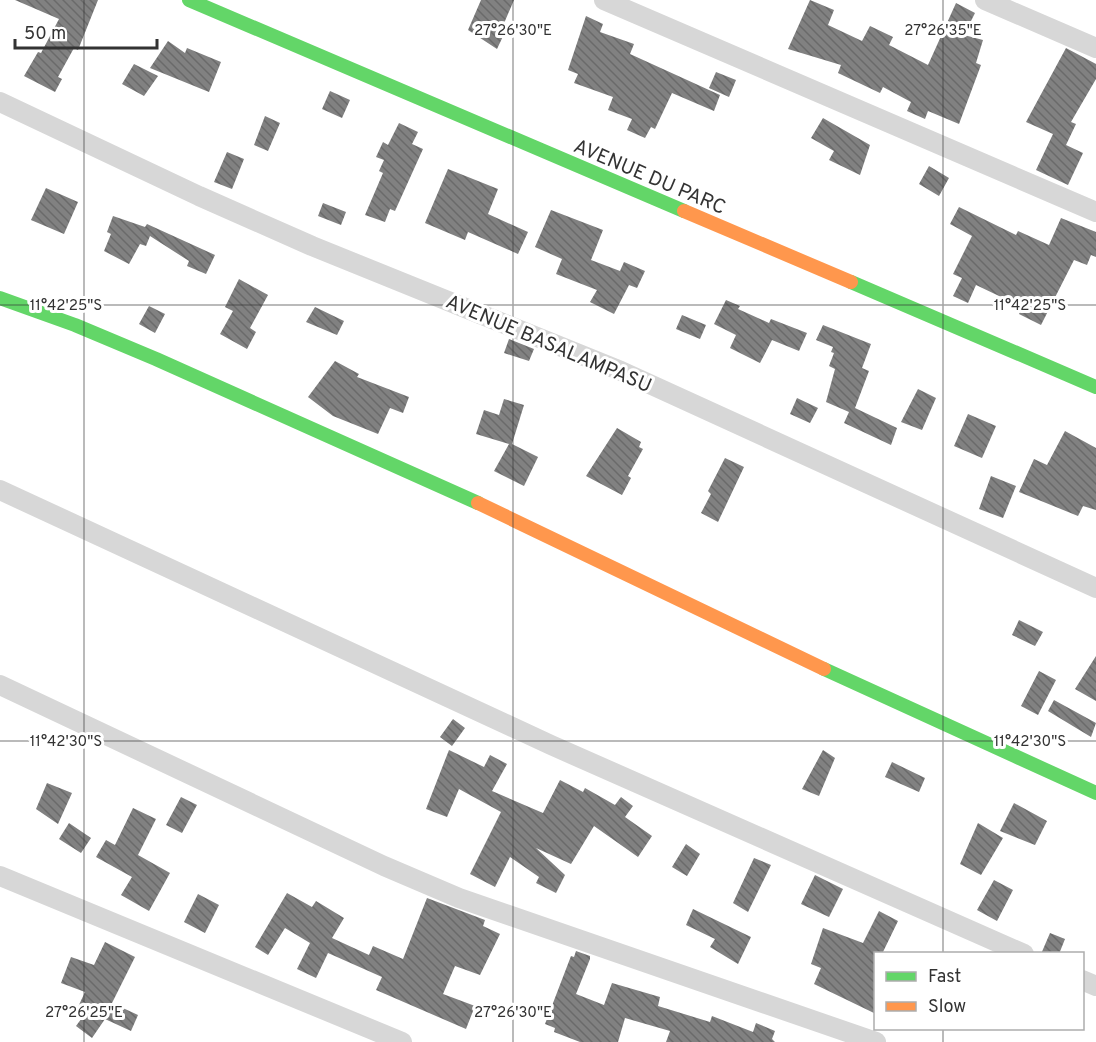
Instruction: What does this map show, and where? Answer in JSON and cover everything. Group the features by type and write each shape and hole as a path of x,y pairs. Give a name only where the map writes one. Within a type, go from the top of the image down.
{"street":[{"name":"AVENUE DU PARC","path":"189,0 1096,387"},
{"path":"604,0 1096,212"},
{"path":"985,0 1096,48"},
{"name":"AVENUE BASALAMPASU","path":"0,102 199,196 312,246 621,371 1096,588"},
{"path":"0,298 75,325 156,359 428,479 847,680 1096,794"},
{"path":"0,490 551,745 1019,952"},
{"path":"0,685 384,866 459,898 876,1042"},
{"path":"0,876 402,1042"}],"building":[{"path":"15,0 98,0 78,50 74,48 58,77 62,79 55,92 24,76 38,52 41,53 59,19"},
{"path":"481,0 514,0 502,28 506,30 497,49 468,30"},
{"path":"810,0 834,10 828,25 862,41 870,26 893,37 889,45 928,65 956,3 975,13 964,35 983,40 976,63 981,65 959,124 928,111 925,119 907,111 911,102 883,87 880,93 838,73 841,65 788,49"},
{"path":"586,16 603,24 600,32 634,44 630,54 720,95 714,111 672,93 655,129 651,127 645,138 627,130 632,119 608,110 613,97 574,83 578,74 568,70"},
{"path":"168,41 185,53 187,48 221,62 209,92 150,68"},
{"path":"1066,48 1096,64 1096,79 1071,122 1076,124 1066,145 1083,153 1068,185 1036,170 1053,134 1026,122"},
{"path":"134,64 158,76 144,96 122,84"},
{"path":"716,72 736,80 729,97 709,88"},
{"path":"330,91 350,100 342,118 322,109"},
{"path":"265,116 280,123 268,151 254,145"},
{"path":"823,118 870,145 860,175 829,160 834,151 811,138"},
{"path":"399,123 418,132 412,144 423,149 395,211 390,209 385,222 365,215 383,173 379,171 384,160 376,157 383,142 388,145"},
{"path":"227,152 244,159 232,189 214,182"},
{"path":"929,166 949,178 939,196 919,184"},
{"path":"448,169 498,189 488,214 528,232 518,254 468,232 465,240 425,223"},
{"path":"46,188 78,202 64,234 31,220"},
{"path":"323,203 346,212 341,225 318,216"},
{"path":"959,207 1016,235 1018,231 1049,245 1061,218 1096,232 1096,257 1091,255 1087,265 1074,260 1041,325 1019,314 1022,307 976,285 968,303 953,296 962,278 953,274 972,236 950,224"},
{"path":"551,210 603,230 591,260 620,271 624,262 645,271 637,288 629,285 614,314 590,302 597,290 556,274 562,259 535,247"},
{"path":"113,216 145,227 147,224 215,255 206,274 187,266 189,261 150,236 146,246 140,244 129,264 104,251 111,234 107,232"},
{"path":"239,279 268,295 250,328 256,332 247,349 220,334 233,311 225,307"},
{"path":"726,300 740,306 738,309 769,323 771,319 807,333 799,351 772,340 760,363 730,348 736,335 714,324"},
{"path":"149,306 165,314 155,333 139,324"},
{"path":"315,307 344,321 337,335 306,322"},
{"path":"682,315 706,325 700,339 676,329"},
{"path":"823,325 871,344 862,368 869,371 855,408 897,428 891,445 844,423 849,412 826,402 835,369 829,366 834,353 831,352 833,347 816,340"},
{"path":"509,339 534,349 529,361 504,353"},
{"path":"335,361 359,374 357,377 409,397 403,413 390,408 378,434 333,416 308,397"},
{"path":"918,389 936,398 922,430 901,422"},
{"path":"797,398 818,408 810,423 790,414"},
{"path":"504,399 524,405 512,444 538,457 524,486 494,471 509,444 476,434 484,410 499,415"},
{"path":"968,414 996,426 982,458 954,446"},
{"path":"617,428 641,442 639,447 643,449 628,476 631,478 622,495 586,476"},
{"path":"1065,431 1096,448 1096,510 1083,506 1078,516 1019,492 1034,459 1047,465"},
{"path":"725,458 744,467 718,522 701,513 711,494 708,491"},
{"path":"991,476 1016,486 1003,518 979,509"},
{"path":"1019,620 1043,632 1035,646 1012,635"},
{"path":"1096,656 1096,701 1075,689"},
{"path":"1039,671 1056,680 1038,715 1021,706"},
{"path":"1054,700 1096,723 1091,737 1048,711"},
{"path":"453,719 465,728 452,746 440,737"},
{"path":"449,750 484,767 490,755 507,764 492,791 543,813 560,780 583,792 585,788 615,805 621,797 633,806 625,817 652,836 638,857 594,826 571,864 536,848 565,875 556,893 536,883 539,877 510,857 495,887 470,874 501,812 459,789 447,817 426,809"},
{"path":"823,750 835,758 819,796 802,789"},
{"path":"892,762 925,778 919,792 885,777"},
{"path":"47,783 72,793 58,824 36,809"},
{"path":"181,797 197,805 182,833 166,825"},
{"path":"1014,803 1047,821 1035,845 1000,831"},
{"path":"133,808 156,819 138,855 170,873 149,911 121,895 132,877 96,857 106,840 115,845"},
{"path":"69,823 91,838 81,853 59,839"},
{"path":"978,823 1003,838 981,875 960,864"},
{"path":"686,844 700,854 687,876 672,867"},
{"path":"754,858 771,865 748,912 733,903"},
{"path":"815,875 843,889 829,917 801,904"},
{"path":"994,880 1013,890 997,921 977,910"},
{"path":"287,893 312,907 316,901 344,918 332,938 369,955 373,946 403,959 427,898 485,920 483,926 500,934 480,975 455,966 443,994 475,1006 466,1029 376,990 382,977 328,953 316,978 297,969 310,943 285,928 268,955 255,947"},
{"path":"198,894 219,905 205,933 184,922"},
{"path":"693,909 751,937 738,964 710,947 715,939 686,925"},
{"path":"879,911 898,921 883,952 874,952 874,1013 814,984 821,968 811,964 823,928 863,943"},
{"path":"1050,933 1065,939 1060,952 1042,952"},
{"path":"105,942 135,957 112,1003 138,1015 131,1031 105,1019 92,1038 76,1026 87,1011 78,1007 85,992 61,983 71,957 94,965"},
{"path":"576,951 590,956 590,959 576,994 604,1005 612,983 660,997 658,1006 710,1022 712,1016 753,1032 756,1023 775,1031 772,1039 775,1042 666,1042 670,1031 625,1018 618,1042 580,1042 554,1032 555,1028 545,1024 571,956 574,957"}],"traffic: fast":[{"path":"189,0 684,211"},
{"path":"851,282 1096,387"},
{"path":"0,298 75,325 156,359 478,503"},
{"path":"824,669 1096,793"}],"traffic: slow":[{"path":"684,211 851,282"},
{"path":"478,503 824,669"}]}
